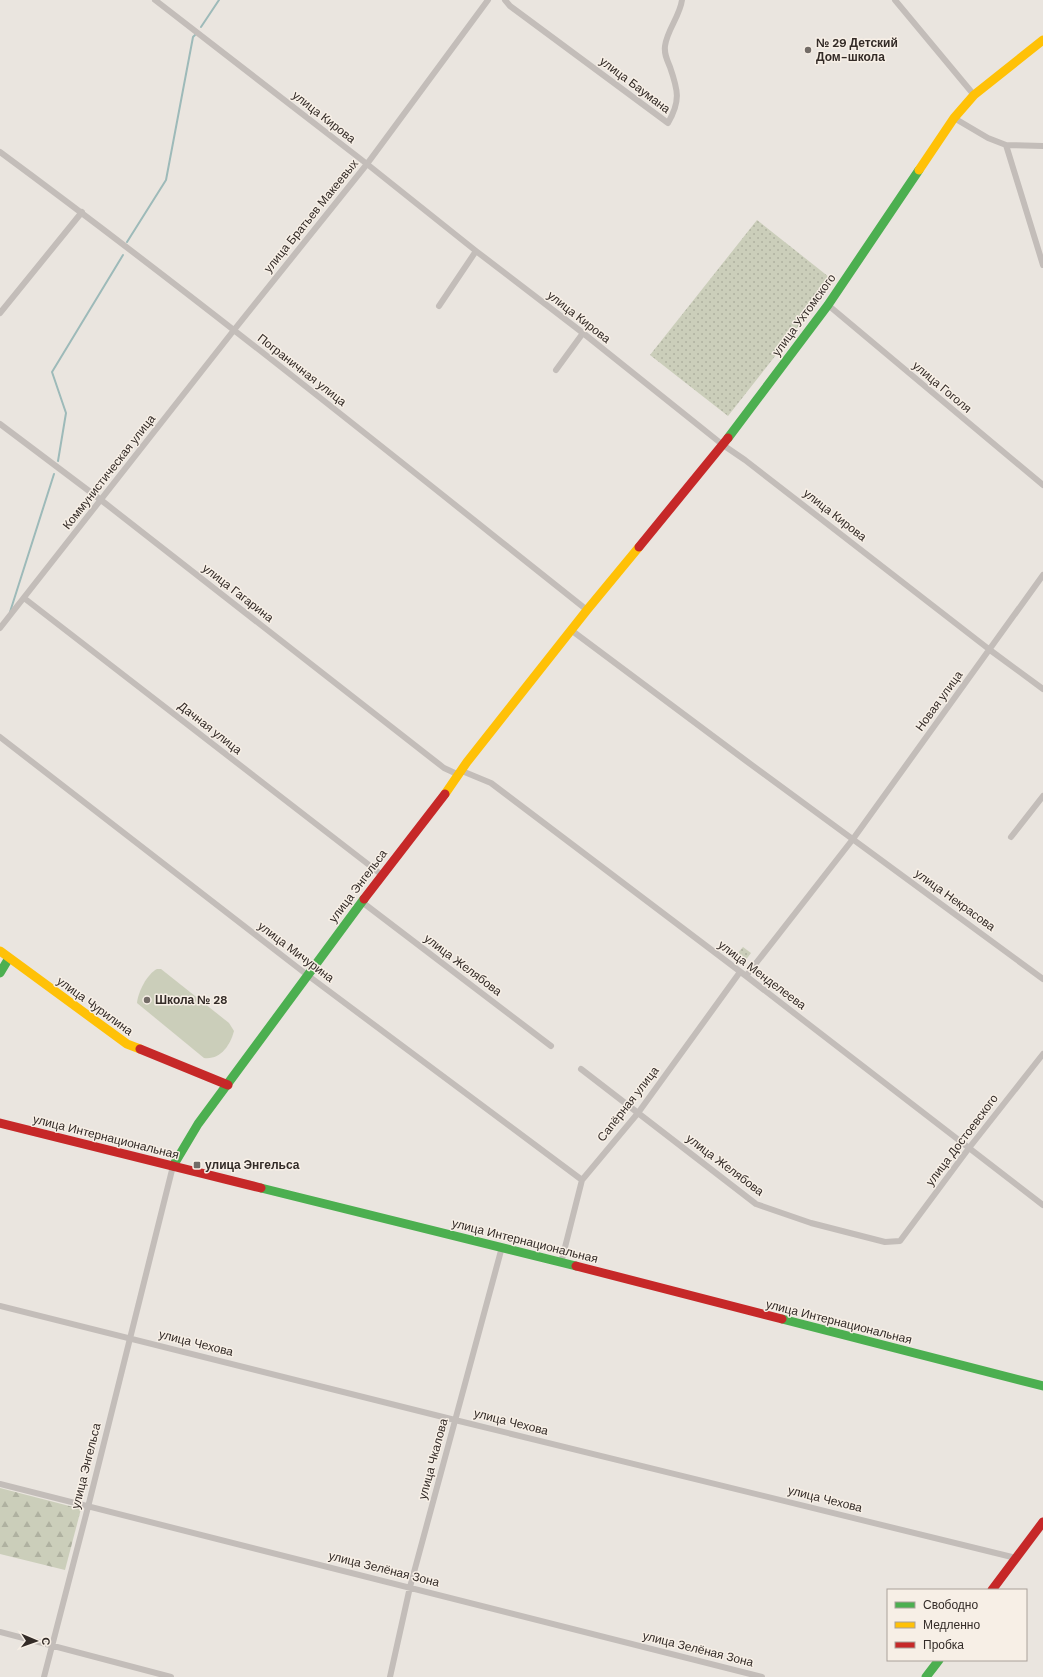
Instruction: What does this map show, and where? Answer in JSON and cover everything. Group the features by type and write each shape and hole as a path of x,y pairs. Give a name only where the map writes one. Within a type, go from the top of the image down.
{"main road":[{"name":"улица Ухтомского","path":"587,610 723,445 828,305 954,118 974,95 1043,40"},
{"name":"улица Энгельса","path":"173,1166 180,1151 306,974 462,771 467,762 587,610"},
{"name":"улица Чурилина","path":"0,951 127,1044 228,1085"},
{"path":"0,973 9,958"},
{"name":"улица Интернациональная","path":"0,1123 502,1247 1043,1386"},
{"path":"993,1589 1043,1522"},
{"path":"926,1677 937,1661"}],"street":[{"name":"улица Кирова","path":"155,0 583,333 723,445 745,460 990,650 1043,689"},
{"name":"улица Братьев Макеевых","path":"234,330 367,164 488,0"},
{"name":"улица Баумана","path":"504,0 668,123 676,103 677,91 666,58 665,45 680,9 682,0"},
{"path":"895,0 974,95"},
{"path":"954,118 988,138 1006,145 1043,146"},
{"path":"1006,145 1043,265"},
{"name":"Пограничная улица","path":"0,152 82,212 234,330 587,610"},
{"path":"0,313 82,212"},
{"path":"438,306 476,251"},
{"name":"улица Гоголя","path":"828,305 1043,485"},
{"name":"Коммунистическая улица","path":"0,628 234,330"},
{"path":"556,370 583,333"},
{"name":"улица Гагарина","path":"0,424 101,500 444,768 457,774 462,771"},
{"name":"Новая улица","path":"853,839 1043,575"},
{"name":"Дачная улица","path":"24,598 382,875"},
{"name":"улица Некрасова","path":"571,630 1043,979"},
{"name":"улица Мичурина","path":"0,737 306,974 582,1180"},
{"name":"улица Менделеева","path":"462,771 491,783 746,976 1043,1205"},
{"path":"1011,837 1043,796"},
{"path":"746,976 853,839"},
{"name":"улица Желябова","path":"362,902 551,1046"},
{"name":"Сапёрная улица","path":"561,1263 582,1180 638,1113 740,972"},
{"name":"улица Достоевского","path":"900,1241 969,1148 1043,1054"},
{"name":"улица Желябова","path":"581,1069 756,1204 811,1223 885,1242 900,1241"},
{"name":"улица Энгельса","path":"44,1677 131,1338 173,1166"},
{"name":"улица Чкалова","path":"390,1677 410,1587 502,1247"},
{"name":"улица Чехова","path":"0,1306 1016,1558"},
{"name":"улица Зелёная Зона","path":"0,1484 762,1677"},
{"path":"0,1632 171,1677"}],"green space":[{"path":"757,220 834,281 728,416 650,355"},
{"path":"743,947 751,953 745,961 736,955"},
{"path":"161,969 229,1023 234,1031 230,1042 224,1051 215,1057 204,1058 137,1003 139,994 144,984 153,971"},
{"path":"0,1488 81,1509 65,1570 0,1554"}],"waterway":[{"path":"201,27 219,0"},
{"path":"127,242 166,180 193,37 195,35"},
{"path":"58,461 66,413 52,372 123,255"},
{"path":"10,612 54,474"}],"traffic: fast":[{"path":"728,438 828,305 919,170"},
{"path":"173,1166 198,1124 364,899"},
{"path":"0,973 9,958"},
{"path":"261,1188 576,1266"},
{"path":"782,1319 1043,1386"},
{"path":"926,1677 938,1661"}],"traffic: slow":[{"path":"919,170 954,118 974,95 1043,40"},
{"path":"445,794 467,762 587,610 639,547"},
{"path":"0,951 127,1044 140,1049"}],"traffic: jam":[{"path":"639,547 728,438"},
{"path":"364,899 445,794"},
{"path":"140,1049 228,1085"},
{"path":"0,1123 261,1188"},
{"path":"576,1266 782,1319"},
{"path":"993,1589 1043,1522"}],"place":[{"name":"№ 29 Детский Дом-школа","path":"808,50"},
{"name":"Школа № 28","path":"147,1000"},
{"name":"улица Энгельса","path":"197,1165"}]}
